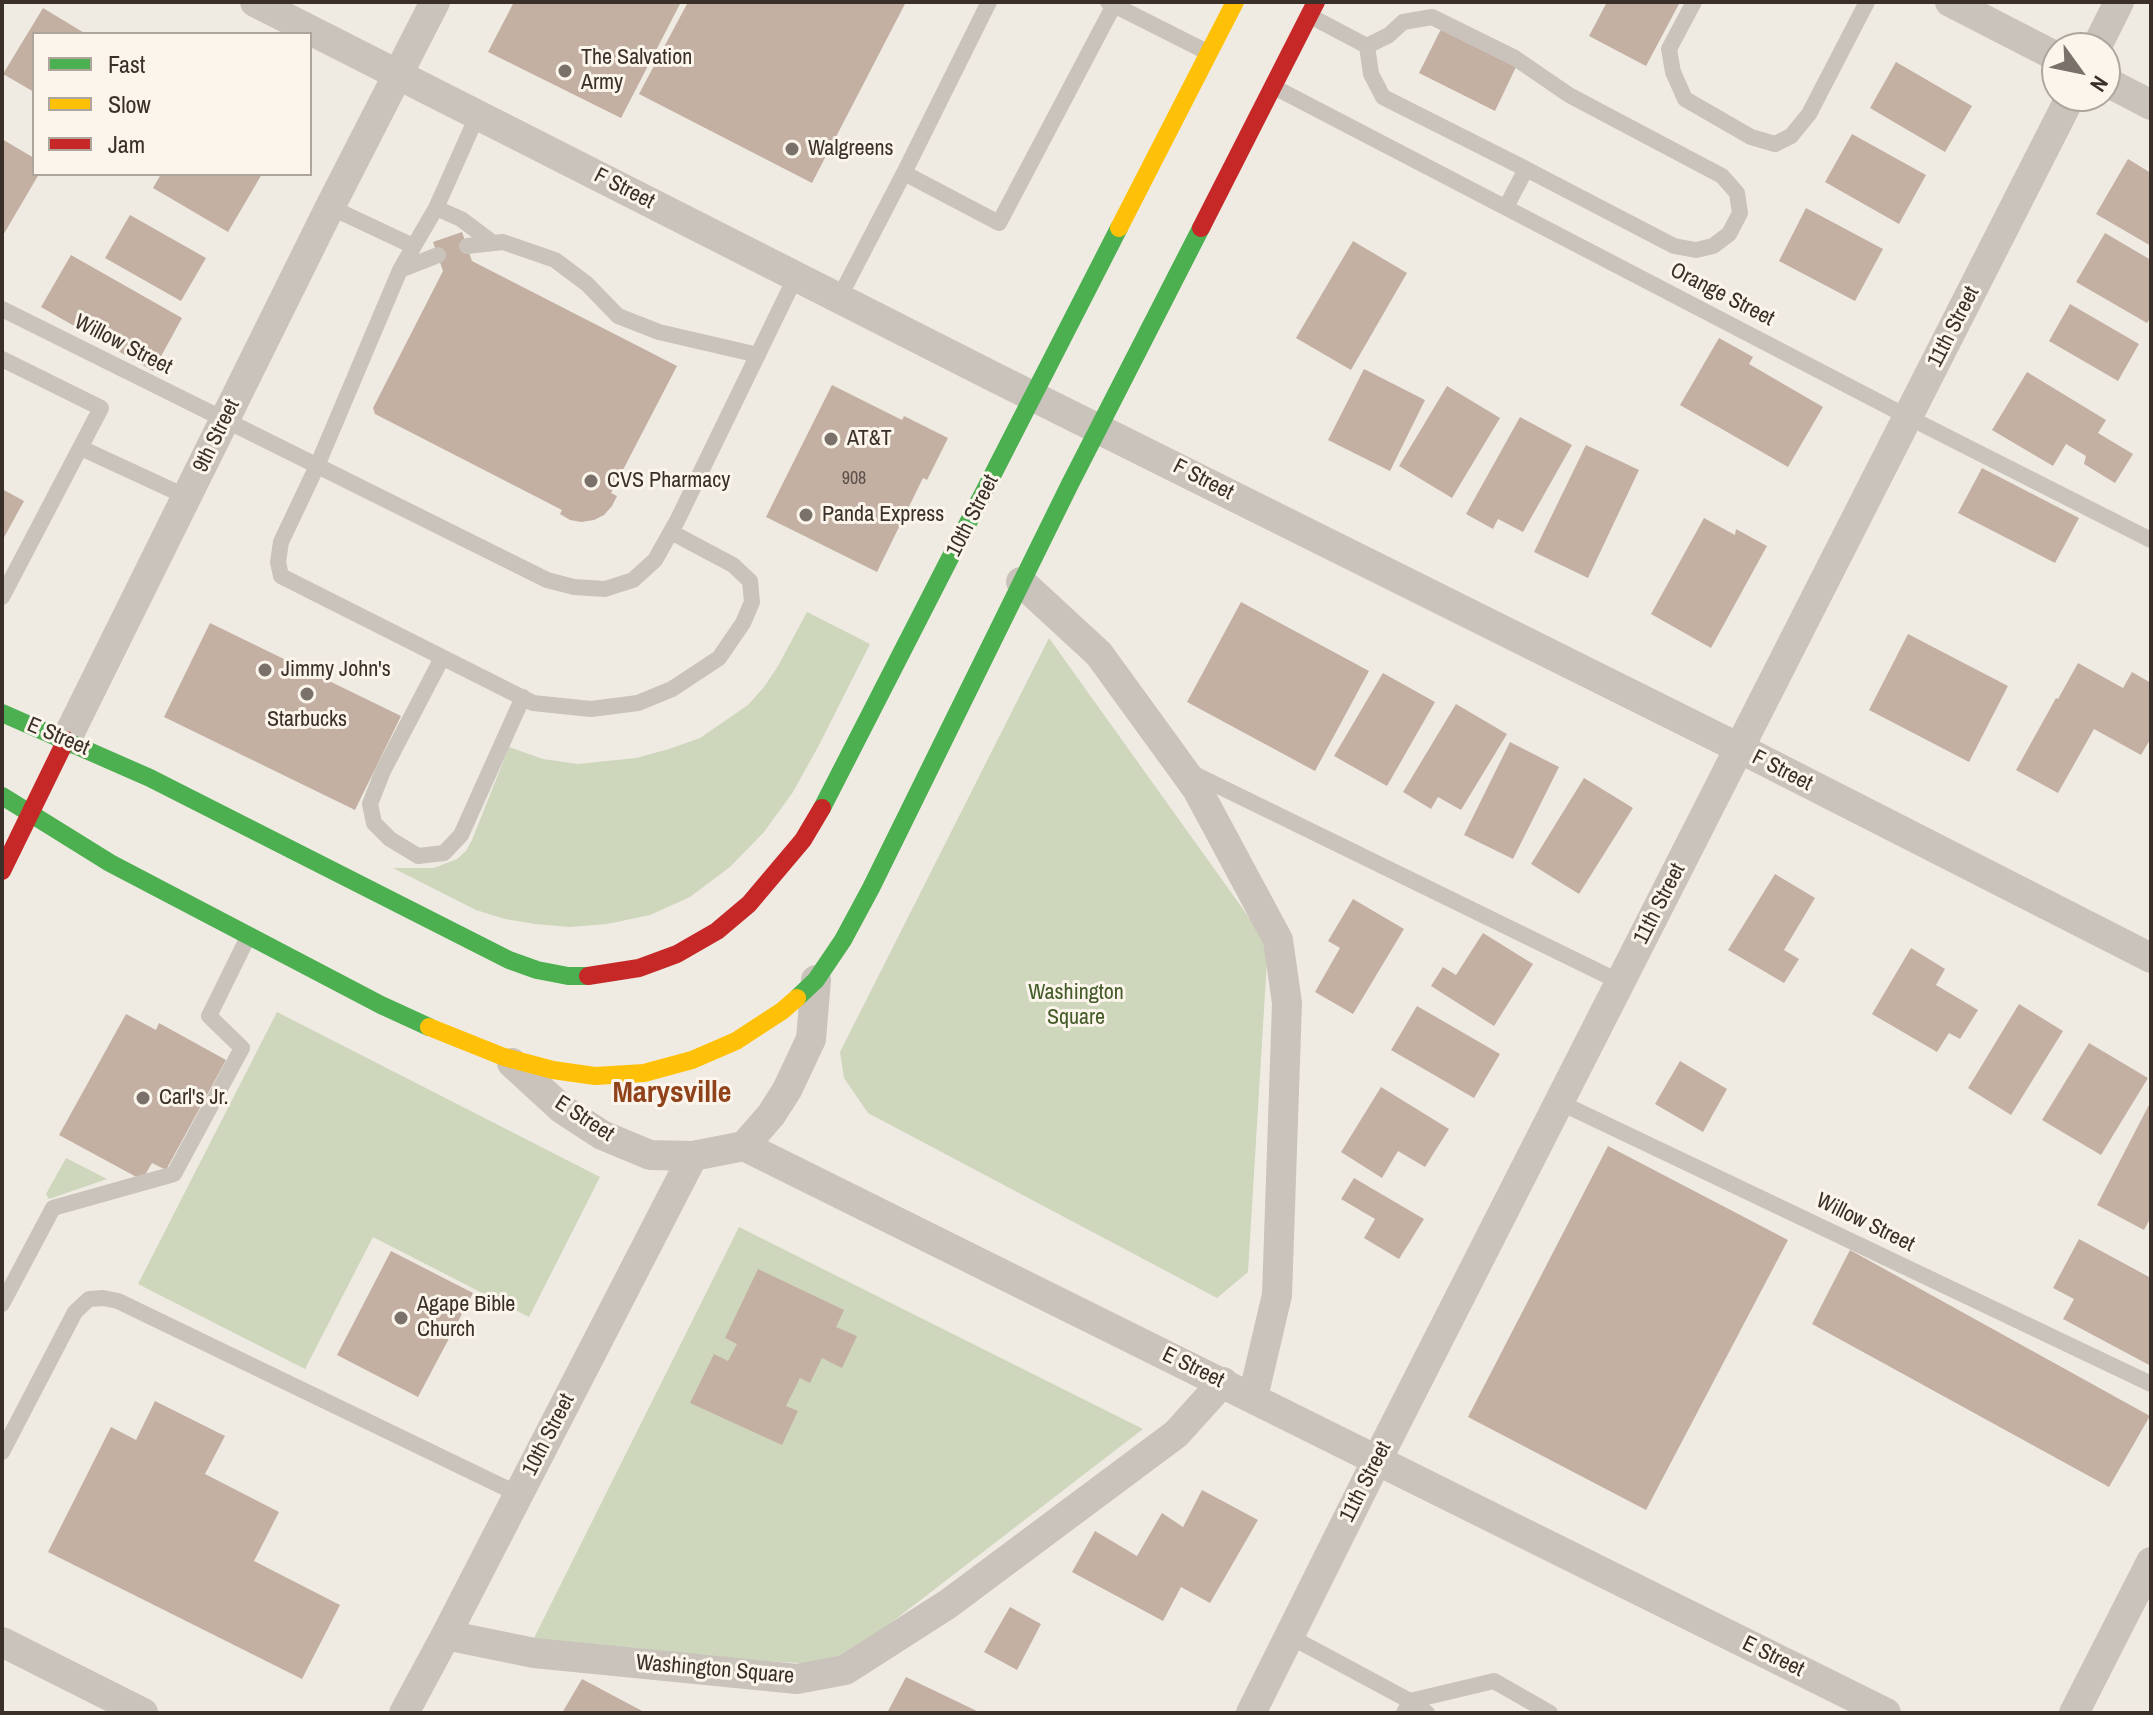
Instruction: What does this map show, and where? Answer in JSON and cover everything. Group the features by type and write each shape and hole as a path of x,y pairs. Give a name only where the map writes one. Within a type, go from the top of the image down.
{"highway":[{"name":"10th Street","path":"639,968 677,954 717,931 749,904 803,840 830,794 1035,398 1235,2"},
{"path":"816,980 843,940 871,888 1021,582 1312,9"},
{"name":"E Street","path":"2,713 150,778 464,940 509,960 568,976 597,976 639,968"},
{"name":"9th Street","path":"2,871 66,740"},
{"name":"E Street","path":"2,796 110,863 421,1025 504,1057 553,1070 595,1076 644,1073 692,1060 736,1041 782,1011 816,980"}],"street":[{"name":"F Street","path":"255,2 1035,398 1739,748 2151,958"},
{"name":"9th Street","path":"66,740 435,2"},
{"path":"1950,2 2041,49"},
{"path":"2104,32 2119,2"},
{"path":"2121,89 2151,105"},
{"name":"11th Street","path":"1251,1713 2063,112"},
{"path":"1021,582 1099,654 1182,767 1197,789 1278,940 1287,1003 1277,1295 1253,1397"},
{"path":"744,1146 771,1115 787,1090 811,1039 816,980"},
{"name":"E Street","path":"504,1057 562,1109 602,1135 650,1155 693,1156 744,1146 1886,1713"},
{"name":"10th Street","path":"404,1713 693,1156"},
{"name":"Washington Square","path":"446,1635 534,1653 781,1678 797,1679 845,1670 948,1604 1176,1434 1223,1382"},
{"path":"2074,1713 2151,1562"},
{"path":"2,1642 143,1713"}],"lane":[{"path":"839,298 989,2"},
{"path":"1694,2 1669,49 1673,72 1685,99 1751,137 1775,144 1791,136 1809,114 1867,2"},
{"path":"904,173 999,223 1111,3 1209,53"},
{"path":"1312,9 1367,46 1371,74 1383,97 1674,246 1696,250 1713,246 1729,234 1740,213 1737,193 1722,176 1569,95 1515,58 1432,17 1403,22 1389,35 1367,46"},
{"name":"Orange Street","path":"1273,86 2151,540"},
{"path":"478,114 436,208 400,270 317,466 281,542 278,562 281,576 533,703 591,709 638,703 672,689 719,658 743,623 752,602 750,581 733,565 671,532"},
{"path":"1506,207 1526,169"},
{"path":"330,207 413,246"},
{"path":"436,208 461,219 493,243"},
{"path":"467,246 503,242 555,260 587,284 618,316 659,332 758,355"},
{"path":"400,270 438,255"},
{"name":"Willow Street","path":"2,309 547,580 574,587 605,589 633,580 655,560 796,276"},
{"path":"2,359 101,408 2,597"},
{"path":"81,448 187,497"},
{"path":"442,658 383,771 370,804 374,823 390,839 418,856 444,853 461,835 523,697"},
{"path":"1182,767 1620,982"},
{"path":"2,1304 53,1208 174,1174 242,1048 209,1016 249,936"},
{"name":"Willow Street","path":"1559,1102 2151,1384"},
{"path":"2,1452 75,1312 89,1299 103,1298 118,1301 518,1494"},
{"path":"1289,1636 1407,1707 1427,1713"},
{"path":"1407,1707 1494,1681 1550,1713"}],"green space":[{"path":"807,612 870,644 793,792 764,832 730,867 690,897 650,915 607,924 570,927 535,924 476,910 393,868 434,868 457,859 466,851 509,747 543,759 578,764 636,758 700,738 748,705 764,687"},
{"name":"Washington Square","path":"1049,638 1268,944 1248,1272 1217,1298 868,1113 844,1078 840,1052"},
{"path":"277,1012 600,1177 529,1317 373,1237 305,1369 138,1284"},
{"path":"66,1158 107,1179 49,1199 46,1194"},
{"path":"739,1227 1143,1429 836,1665 602,1652 531,1644"}],"building":[{"path":"514,2 681,2 621,118 488,52"},
{"path":"688,2 906,2 812,183 639,94"},
{"path":"1607,2 1680,2 1646,66 1589,36"},
{"path":"43,8 83,32 32,32 32,91 3,74"},
{"path":"1441,29 1516,67 1495,111 1419,73"},
{"path":"1896,62 1972,106 1945,152 1870,108"},
{"path":"1852,134 1926,175 1899,224 1825,182"},
{"path":"2,139 32,157 32,176 38,176 2,237"},
{"path":"2128,159 2151,173 2151,246 2096,214"},
{"path":"160,176 261,176 228,232 153,188"},
{"path":"1806,208 1883,249 1855,301 1779,261"},
{"path":"130,215 206,258 181,301 105,258"},
{"path":"462,232 472,261 677,366 611,493 617,496 612,506 594,520 570,520 560,514 562,510 375,414 373,408 443,271 433,242"},
{"path":"2105,233 2151,260 2151,317 2147,323 2076,282"},
{"path":"1353,241 1407,273 1351,370 1296,338"},
{"path":"71,255 182,318 153,371 41,307"},
{"path":"2070,304 2139,344 2118,381 2049,341"},
{"path":"1719,338 1753,357 1749,364 1823,407 1788,467 1680,405"},
{"path":"1364,369 1425,400 1390,471 1328,440"},
{"path":"2027,372 2106,420 2098,433 2133,454 2115,483 2084,464 2086,456 2066,444 2053,466 1992,430"},
{"path":"832,385 902,420 904,416 948,438 927,480 923,478 877,572 766,517"},
{"path":"1447,386 1500,418 1452,498 1399,466"},
{"path":"1520,417 1572,445 1523,532 1498,519 1493,529 1466,514"},
{"path":"1586,445 1639,470 1588,578 1534,552"},
{"path":"1982,468 2079,518 2055,563 1958,513"},
{"path":"2,489 24,501 2,541"},
{"path":"1704,518 1735,535 1736,529 1767,546 1711,648 1651,614"},
{"path":"1241,602 1369,671 1315,771 1187,702"},
{"path":"210,623 401,716 355,810 164,717"},
{"path":"1908,634 2008,686 1969,762 1869,710"},
{"path":"2078,663 2123,688 2132,672 2151,683 2151,738 2141,755 2094,729 2058,793 2016,770"},
{"path":"1383,673 1435,702 1387,786 1334,756"},
{"path":"1456,704 1507,734 1461,810 1438,797 1431,809 1403,792"},
{"path":"1510,742 1559,767 1513,859 1464,835"},
{"path":"1584,778 1633,808 1579,894 1531,864"},
{"path":"1775,874 1815,898 1784,950 1799,959 1784,983 1728,950"},
{"path":"1353,899 1404,929 1353,1014 1315,992 1340,948 1328,941"},
{"path":"1483,933 1533,964 1494,1026 1431,986 1443,967 1456,975"},
{"path":"1911,948 1945,969 1936,985 1978,1010 1960,1039 1949,1033 1937,1052 1872,1014"},
{"path":"2019,1004 2063,1031 2011,1115 1968,1088"},
{"path":"1417,1006 1500,1054 1474,1098 1391,1050"},
{"name":"Carl's Jr.","path":"126,1014 156,1030 159,1023 226,1060 166,1170 152,1163 142,1180 59,1135"},
{"path":"2089,1043 2148,1078 2101,1155 2042,1120"},
{"path":"1680,1061 1727,1089 1703,1132 1655,1104"},
{"path":"1381,1087 1449,1129 1425,1167 1398,1151 1382,1178 1341,1152"},
{"path":"2151,1101 2151,1217 2144,1230 2097,1205"},
{"path":"1608,1146 1788,1240 1646,1510 1468,1417"},
{"path":"1354,1178 1424,1219 1399,1259 1364,1238 1375,1219 1341,1199"},
{"path":"2079,1239 2151,1278 2151,1366 2063,1319 2074,1299 2053,1288"},
{"path":"1850,1250 2150,1416 2109,1487 1812,1324"},
{"path":"391,1251 473,1293 418,1397 337,1355"},
{"path":"758,1269 844,1310 836,1327 857,1336 842,1368 822,1358 810,1383 800,1378 786,1406 798,1411 782,1445 690,1403 714,1354 728,1361 737,1344 725,1338"},
{"path":"155,1401 225,1436 205,1474 279,1512 254,1561 340,1605 302,1679 48,1552 111,1427 136,1440"},
{"path":"1202,1490 1258,1520 1210,1603 1181,1587 1163,1621 1072,1572 1095,1531 1137,1556 1162,1513 1183,1527"},
{"path":"1010,1607 1041,1624 1017,1670 984,1652"},
{"path":"906,1677 981,1713 887,1713"},
{"path":"582,1679 646,1713 562,1713"}],"traffic: fast":[{"path":"822,808 1119,228"},
{"path":"797,998 816,980 843,940 871,888 1070,484 1201,228"},
{"path":"2,713 150,778 509,960 537,970 588,976"},
{"path":"2,796 110,863 429,1027"}],"traffic: slow":[{"path":"1119,228 1235,2"},
{"path":"429,1027 504,1057 553,1070 595,1076 644,1073 692,1060 736,1041 797,998"}],"traffic: jam":[{"path":"1201,228 1316,2"},
{"path":"2,871 66,740"},
{"path":"588,976 639,968 677,954 717,931 749,904 803,840 822,808"}],"place":[{"name":"The Salvation Army","path":"565,71"},
{"name":"Walgreens","path":"792,149"},
{"name":"AT&T","path":"831,439"},
{"name":"CVS Pharmacy","path":"591,481"},
{"name":"Panda Express","path":"806,515"},
{"name":"Jimmy John's","path":"265,670"},
{"name":"Starbucks","path":"307,694"},
{"name":"Carl's Jr.","path":"143,1098"},
{"name":"Agape Bible Church","path":"401,1318"}],"district":[{"name":"Marysville","path":"672,1094"}]}
